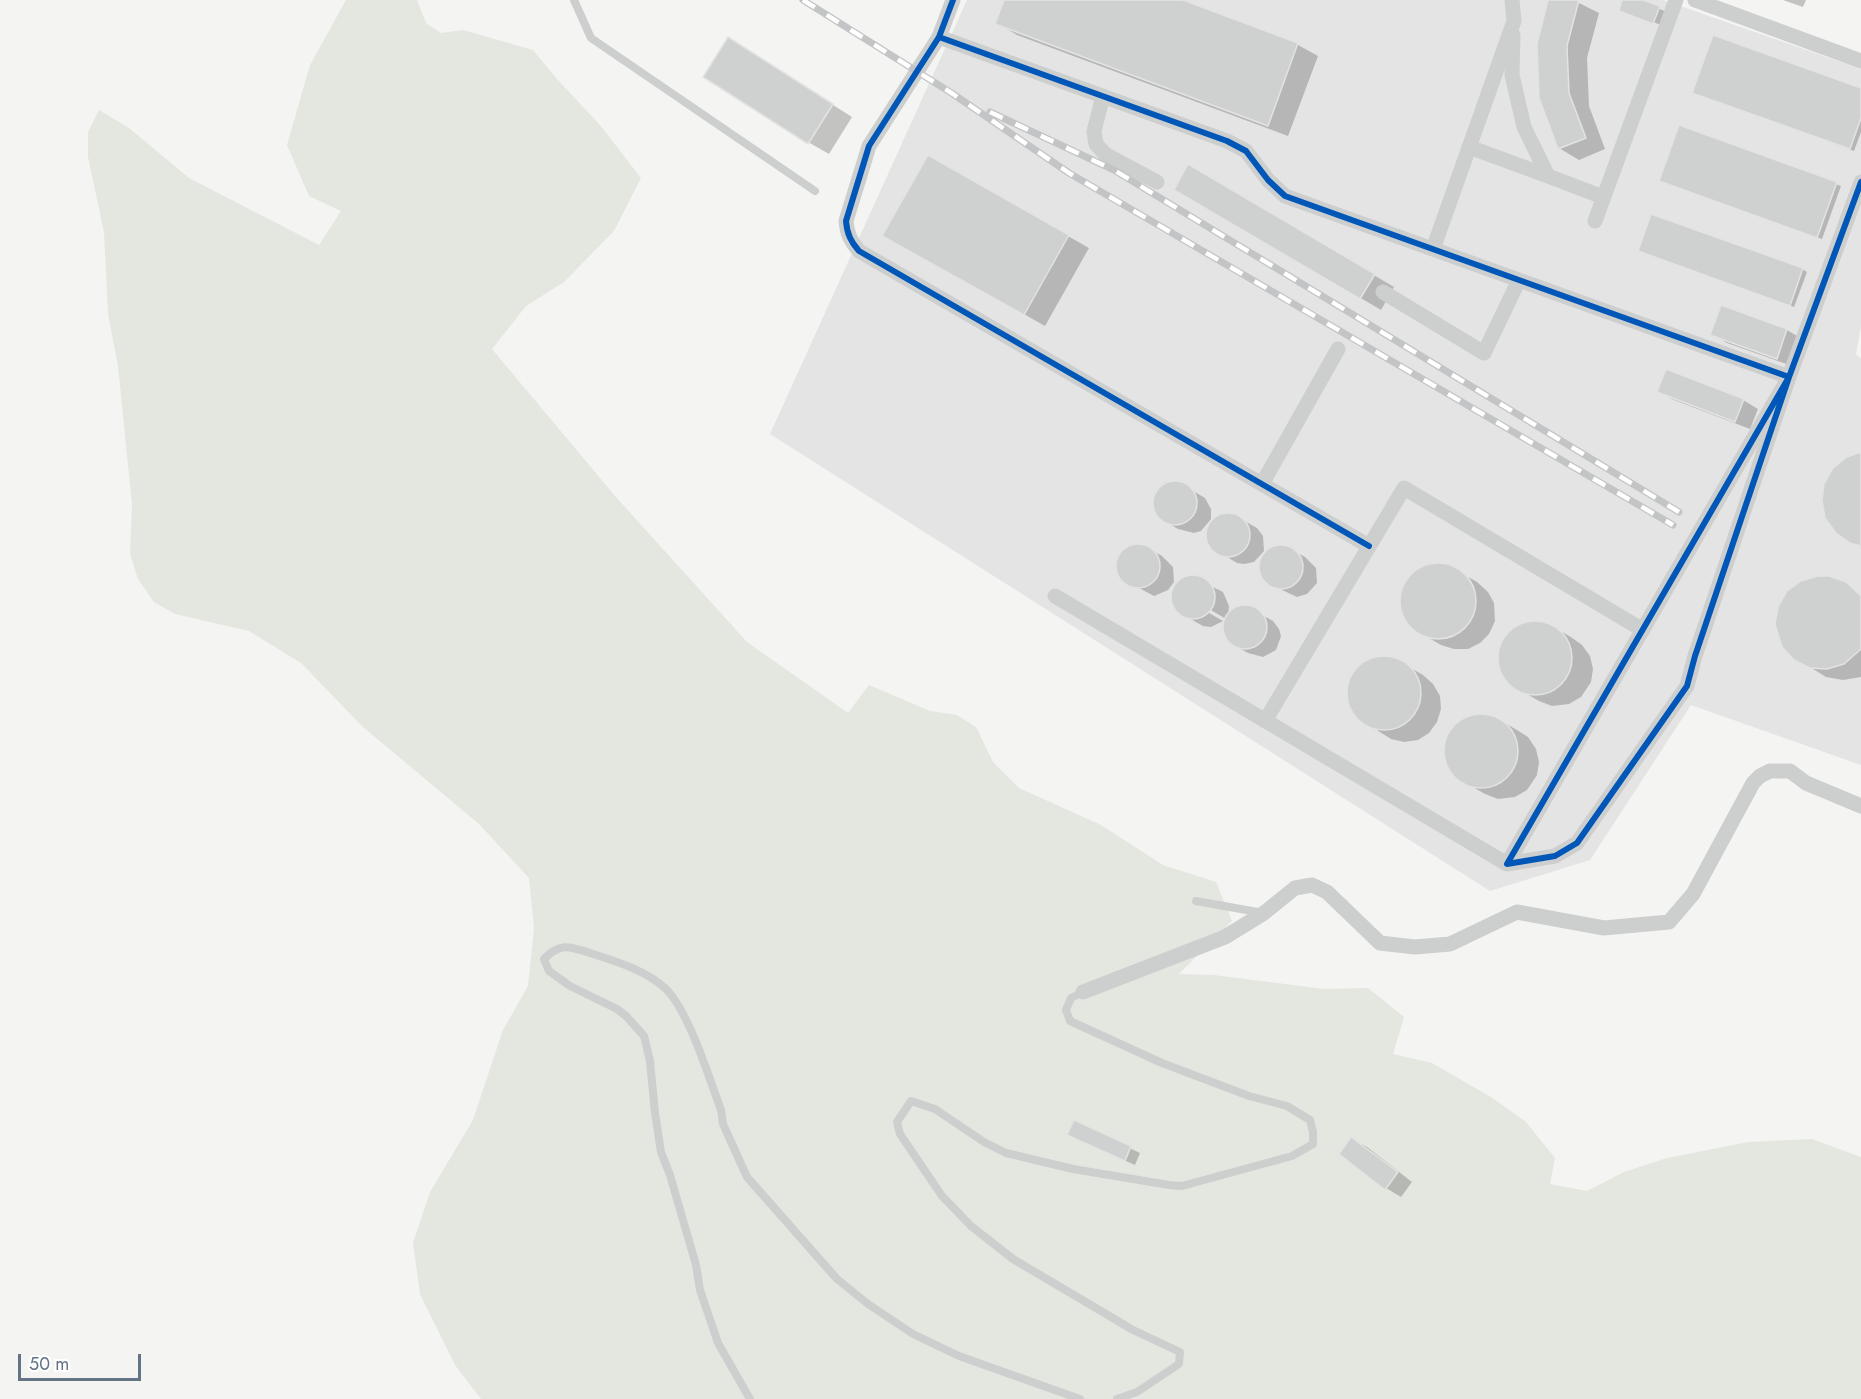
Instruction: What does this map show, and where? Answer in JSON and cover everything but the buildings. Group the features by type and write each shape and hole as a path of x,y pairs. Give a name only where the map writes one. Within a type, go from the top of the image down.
{"street":[{"path":"953,0 939,37 868,146 846,221 847,232 852,243 859,251 1369,546"},
{"path":"1512,0 1514,85 1524,127 1548,176"},
{"path":"1595,221 1676,0"},
{"path":"1695,0 1861,61"},
{"path":"1433,249 1514,21"},
{"path":"939,37 1227,141 1246,151 1268,180 1285,196 1789,377"},
{"path":"1103,96 1094,130 1096,144 1105,154 1158,182"},
{"path":"1469,147 1603,197"},
{"path":"1055,596 1507,864 1556,856 1577,843 1687,686 1695,656 1789,377 1861,182"},
{"path":"1383,292 1484,353 1519,280"},
{"path":"1262,484 1338,350"},
{"path":"1507,864 1789,377"},
{"path":"1265,721 1404,488 1643,630"},
{"path":"1083,992 1225,937 1264,913 1295,888 1312,885 1327,892 1380,943 1415,947 1450,944 1516,912 1604,928 1670,922 1693,894 1753,783 1760,776 1770,771 1790,771 1806,783 1861,806"}],"lane":[{"path":"574,0 591,38 815,191"},
{"path":"1196,901 1264,913"},
{"path":"750,1399 718,1343 700,1290 696,1265 661,1152 650,1061 644,1036 617,1009 570,986 549,971 544,959 552,950 565,945 617,961 664,987 673,997 686,1019 721,1110 723,1124 747,1178 837,1279 868,1304 914,1334 959,1356 1080,1399"},
{"path":"1083,992 1071,998 1066,1010 1070,1021 1162,1063 1249,1096 1287,1106 1310,1120 1313,1132 1313,1144 1292,1156 1182,1186 1169,1185 1073,1169 1006,1153 984,1142 935,1109 911,1101 897,1122 900,1134 942,1196 972,1226 1013,1259 1133,1330 1180,1352 1179,1364 1137,1392 1117,1399"}],"shaded area":[{"path":"346,0 417,0 426,23 441,33 463,30 533,50 600,125 641,178 614,231 564,282 526,306 492,349 615,496 747,642 848,713 869,685 930,711 957,715 976,727 993,762 1019,788 1101,825 1163,865 1216,882 1232,921 1179,974 1214,975 1324,989 1368,988 1404,1017 1393,1054 1432,1063 1491,1097 1526,1122 1555,1158 1550,1184 1587,1191 1624,1172 1667,1158 1748,1142 1812,1139 1861,1157 1861,1399 481,1399 455,1365 420,1294 413,1243 430,1192 473,1120 503,1030 528,986 534,928 529,878 479,824 363,727 301,663 249,631 175,614 154,602 138,579 130,554 132,505 118,366 108,314 104,232 88,157 88,132 99,110 129,128 189,178 319,245 341,211 309,196 287,145 310,65"},
{"path":"967,0 1663,0 1861,69 1861,326 1856,355 1861,358 1861,765 1691,705 1590,860 1490,891 770,434"}],"railway":[{"path":"803,0 953,94 1069,173 1673,525"},
{"path":"990,112 1114,170 1679,512"}],"cycle path":[{"path":"953,0 939,37 869,146 846,221 848,234 856,248 1369,546"},
{"path":"939,37 1227,141 1246,151 1268,180 1285,196 1789,377"},
{"path":"1789,377 1507,864 1555,856 1577,843 1687,686 1695,656 1789,377 1861,182"}]}
